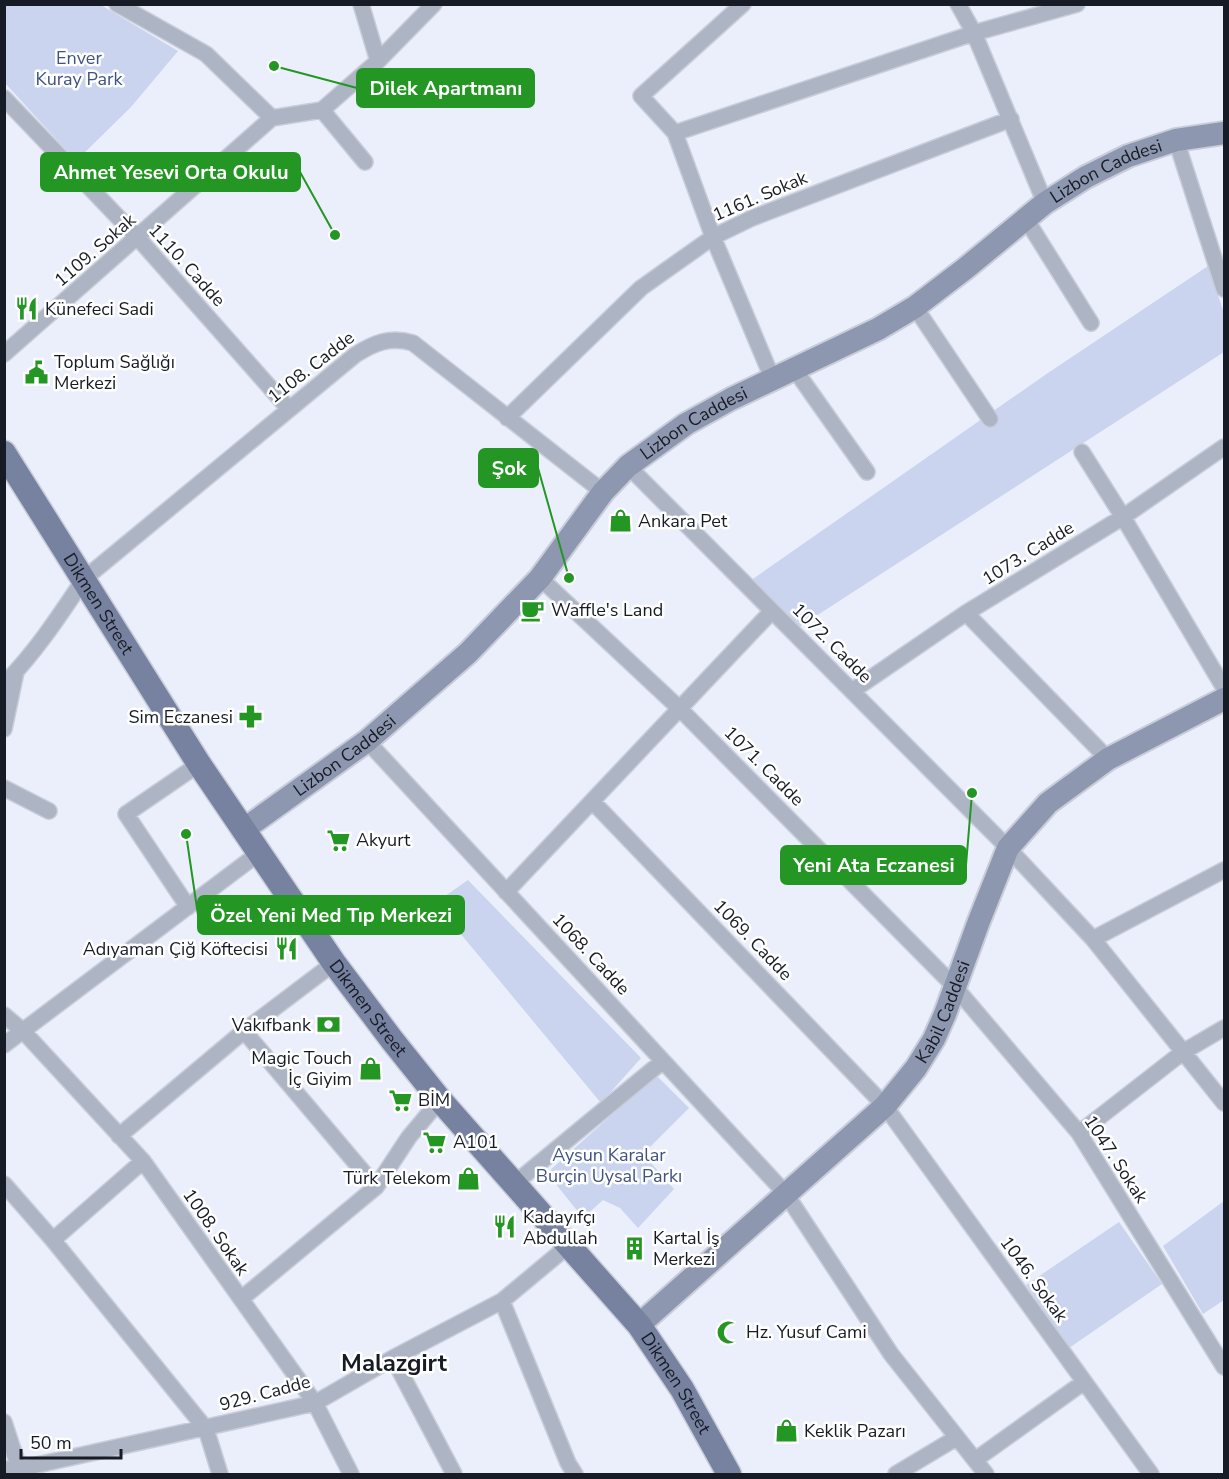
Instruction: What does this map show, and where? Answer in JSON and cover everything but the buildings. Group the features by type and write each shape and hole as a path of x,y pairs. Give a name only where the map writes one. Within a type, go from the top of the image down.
{"main road":[{"name":"Lizbon Caddesi","path":"243,830 367,741 468,653 540,578 603,492 628,466 686,424 731,399 878,329 915,307 1046,203 1086,177 1128,156 1176,140 1224,133"},
{"name":"Dikmen Street","path":"4,453 200,764 334,963 440,1100 639,1325 682,1389 728,1474"},
{"name":"Kabil Caddesi","path":"639,1325 885,1106 916,1068 934,1039 1008,848 1048,803 1107,759 1224,699"}],"street":[{"path":"361,4 378,61"},
{"path":"128,7 206,54 272,118 321,110 378,61 434,4"},
{"path":"743,4 641,96 675,133 713,237 773,380"},
{"path":"958,4 974,33 1046,203"},
{"path":"675,133 974,33 1077,4"},
{"name":"1110. Cadde","path":"4,98 138,238 289,409"},
{"path":"321,110 365,162"},
{"name":"1109. Sokak","path":"4,354 272,118"},
{"name":"1161. Sokak","path":"507,418 641,288 713,237 752,218 1011,118"},
{"path":"1176,140 1224,289"},
{"path":"1026,219 1091,323"},
{"path":"915,307 990,419"},
{"name":"1108. Cadde","path":"4,684 61,614 84,579 355,356 369,346 385,340 399,339 413,343 603,492"},
{"path":"795,370 867,472"},
{"name":"1073. Cadde","path":"852,691 966,614 1123,517 1224,447"},
{"path":"1082,452 1224,688"},
{"name":"1072. Cadde","path":"628,466 1008,848 1093,939 1224,1103"},
{"name":"1071. Cadde","path":"540,578 680,709 955,987"},
{"path":"506,891 772,611"},
{"path":"966,614 1107,759"},
{"path":"4,729 16,672"},
{"name":"1068. Cadde","path":"367,741 786,1194 891,1354 986,1474"},
{"path":"188,907 126,814 200,764"},
{"path":"4,788 48,811"},
{"name":"1069. Cadde","path":"592,801 885,1106"},
{"path":"4,1045 258,853"},
{"path":"1093,939 1224,870"},
{"path":"119,1136 244,1031 334,963"},
{"name":"1047. Sokak","path":"955,987 1079,1133 1224,1367"},
{"name":"1008. Sokak","path":"4,1015 23,1031 143,1161 315,1403 351,1474"},
{"path":"1079,1133 1184,1052 1224,1028"},
{"path":"244,1031 375,1187"},
{"path":"514,1184 663,1061"},
{"path":"241,1299 375,1187 410,1137 440,1100"},
{"name":"1046. Sokak","path":"885,1106 1151,1474"},
{"path":"53,1240 143,1161"},
{"path":"4,1184 53,1240 206,1428 220,1474"},
{"name":"929. Cadde","path":"15,1471 315,1403 393,1358 502,1301 568,1246"},
{"path":"502,1301 568,1463 575,1474"},
{"path":"393,1358 454,1474"},
{"path":"975,1460 1084,1382"},
{"path":"4,1422 15,1471"},
{"path":"896,1474 956,1438"}],"green space":[{"name":"Enver Kuray Park","path":"8,4 101,5 178,51 131,107 76,161 5,83 4,8"},
{"path":"1208,266 1224,313 1224,352 796,629 750,581 1045,375"},
{"path":"468,880 641,1058 601,1103 435,903"},
{"name":"Aysun Karalar Burçin Uysal Parkı","path":"656,1075 689,1108 643,1154 674,1189 638,1228 620,1208 603,1200 583,1218 547,1173"},
{"path":"1224,1201 1224,1300 1203,1314 1163,1246"},
{"path":"1119,1222 1162,1284 1069,1348 1026,1285"}],"place":[{"name":"Dilek Apartmanı","path":"274,66"},
{"name":"Ahmet Yesevi Orta Okulu","path":"335,235"},
{"name":"Künefeci Sadi","path":"27,309"},
{"name":"Toplum Sağlığı Merkezi","path":"36,372"},
{"name":"Ankara Pet","path":"620,521"},
{"name":"Şok","path":"569,578"},
{"name":"Waffle's Land","path":"533,610"},
{"name":"Sim Eczanesi","path":"251,717"},
{"name":"Yeni Ata Eczanesi","path":"972,793"},
{"name":"Özel Yeni Med Tıp Merkezi","path":"186,834"},
{"name":"Akyurt","path":"338,840"},
{"name":"Adıyaman Çiğ Köftecisi","path":"286,949"},
{"name":"Vakıfbank","path":"329,1025"},
{"name":"Magic Touch İç Giyim","path":"370,1068"},
{"name":"BİM","path":"400,1100"},
{"name":"A101","path":"435,1142"},
{"name":"Türk Telekom","path":"469,1178"},
{"name":"Kadayıfçı Abdullah","path":"505,1227"},
{"name":"Kartal İş Merkezi","path":"635,1248"},
{"name":"Hz. Yusuf Cami","path":"728,1332"},
{"name":"Keklik Pazarı","path":"786,1431"}],"district":[{"name":"Malazgirt","path":"394,1363"}]}
